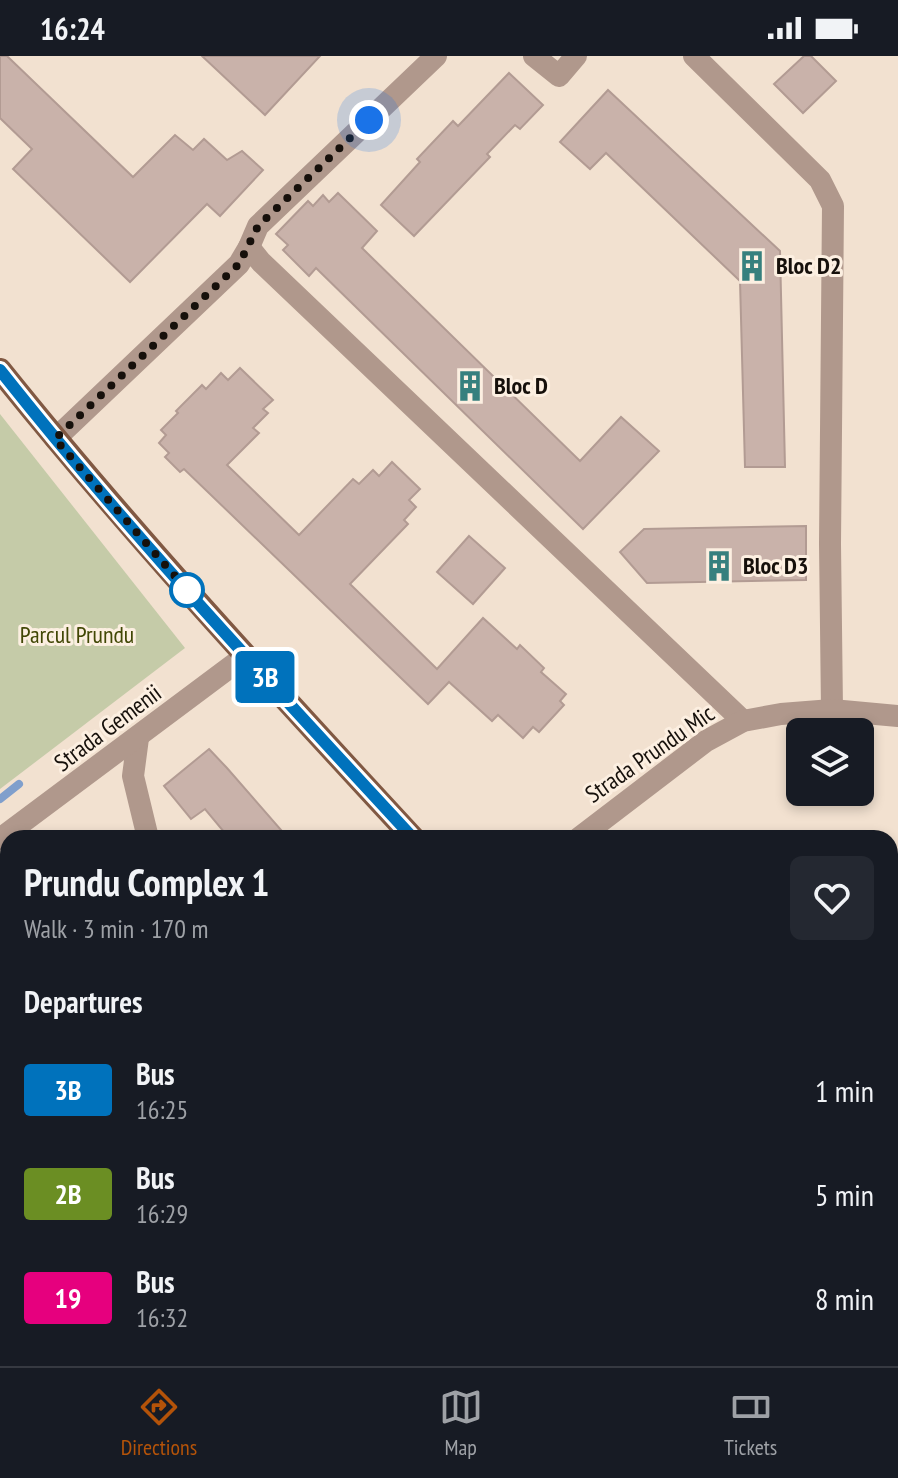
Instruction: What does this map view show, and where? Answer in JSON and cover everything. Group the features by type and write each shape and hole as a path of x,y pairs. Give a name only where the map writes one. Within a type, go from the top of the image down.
{"main road":[{"path":"0,370 55,439 245,656 406,830"}],"street":[{"path":"55,439 239,264 258,226 436,56"},
{"path":"534,56 559,76 576,56"},
{"path":"694,56 820,180 833,206 832,710"},
{"path":"249,247 261,262 743,721"},
{"name":"Strada Gemenii","path":"12,830 245,656"},
{"name":"Strada Prundu Mic","path":"589,830 706,741 743,721 832,710 898,716"},
{"path":"138,738 133,776 146,830"}],"green space":[{"name":"Parcul Prundu","path":"0,414 185,648 0,789"}],"building":[{"path":"0,56 7,56 133,177 175,135 193,150 204,139 227,160 242,151 263,170 220,216 207,204 130,282 13,169 32,149 0,118"},
{"path":"202,56 320,56 265,115"},
{"path":"804,56 811,56 836,81 803,113 774,84"},
{"path":"509,73 543,105 520,129 515,125 487,154 490,157 414,236 381,205 420,162 417,159 453,121 458,126"},
{"name":"Bloc D2","path":"608,90 780,251 785,467 745,467 740,281 606,153 590,169 560,142"},
{"name":"Bloc D","path":"338,193 377,231 362,248 580,461 621,417 659,451 583,529 316,268 309,276 283,250 288,245 276,234 308,201 313,206 323,195 329,202"},
{"path":"240,368 273,400 263,409 268,413 253,428 259,433 227,465 299,535 353,479 359,484 373,470 379,476 392,462 420,489 409,500 416,507 404,520 408,524 350,584 437,669 483,618 517,649 520,645 544,668 541,672 566,694 560,701 564,705 539,732 533,727 523,738 498,715 492,721 449,682 428,704 184,469 180,472 165,457 169,453 159,443 166,435 161,430 178,413 176,411 202,385 206,389 221,373 228,380"},
{"name":"Bloc D3","path":"806,526 806,580 647,583 620,552 644,529"},
{"path":"469,536 505,568 473,604 437,572"},
{"path":"209,749 281,830 222,830 205,809 191,819 164,786"}],"waterway":[{"path":"0,799 19,784"}],"bus line":[{"name":"3B","path":"0,370 55,439 245,656 406,830"}],"place":[{"name":"Bloc D2","path":"752,266"},
{"name":"Bloc D","path":"470,386"},
{"name":"Bloc D3","path":"719,566"}],"route":[{"path":"187,590 195,599 55,439 239,264 258,226 369,120"}]}
